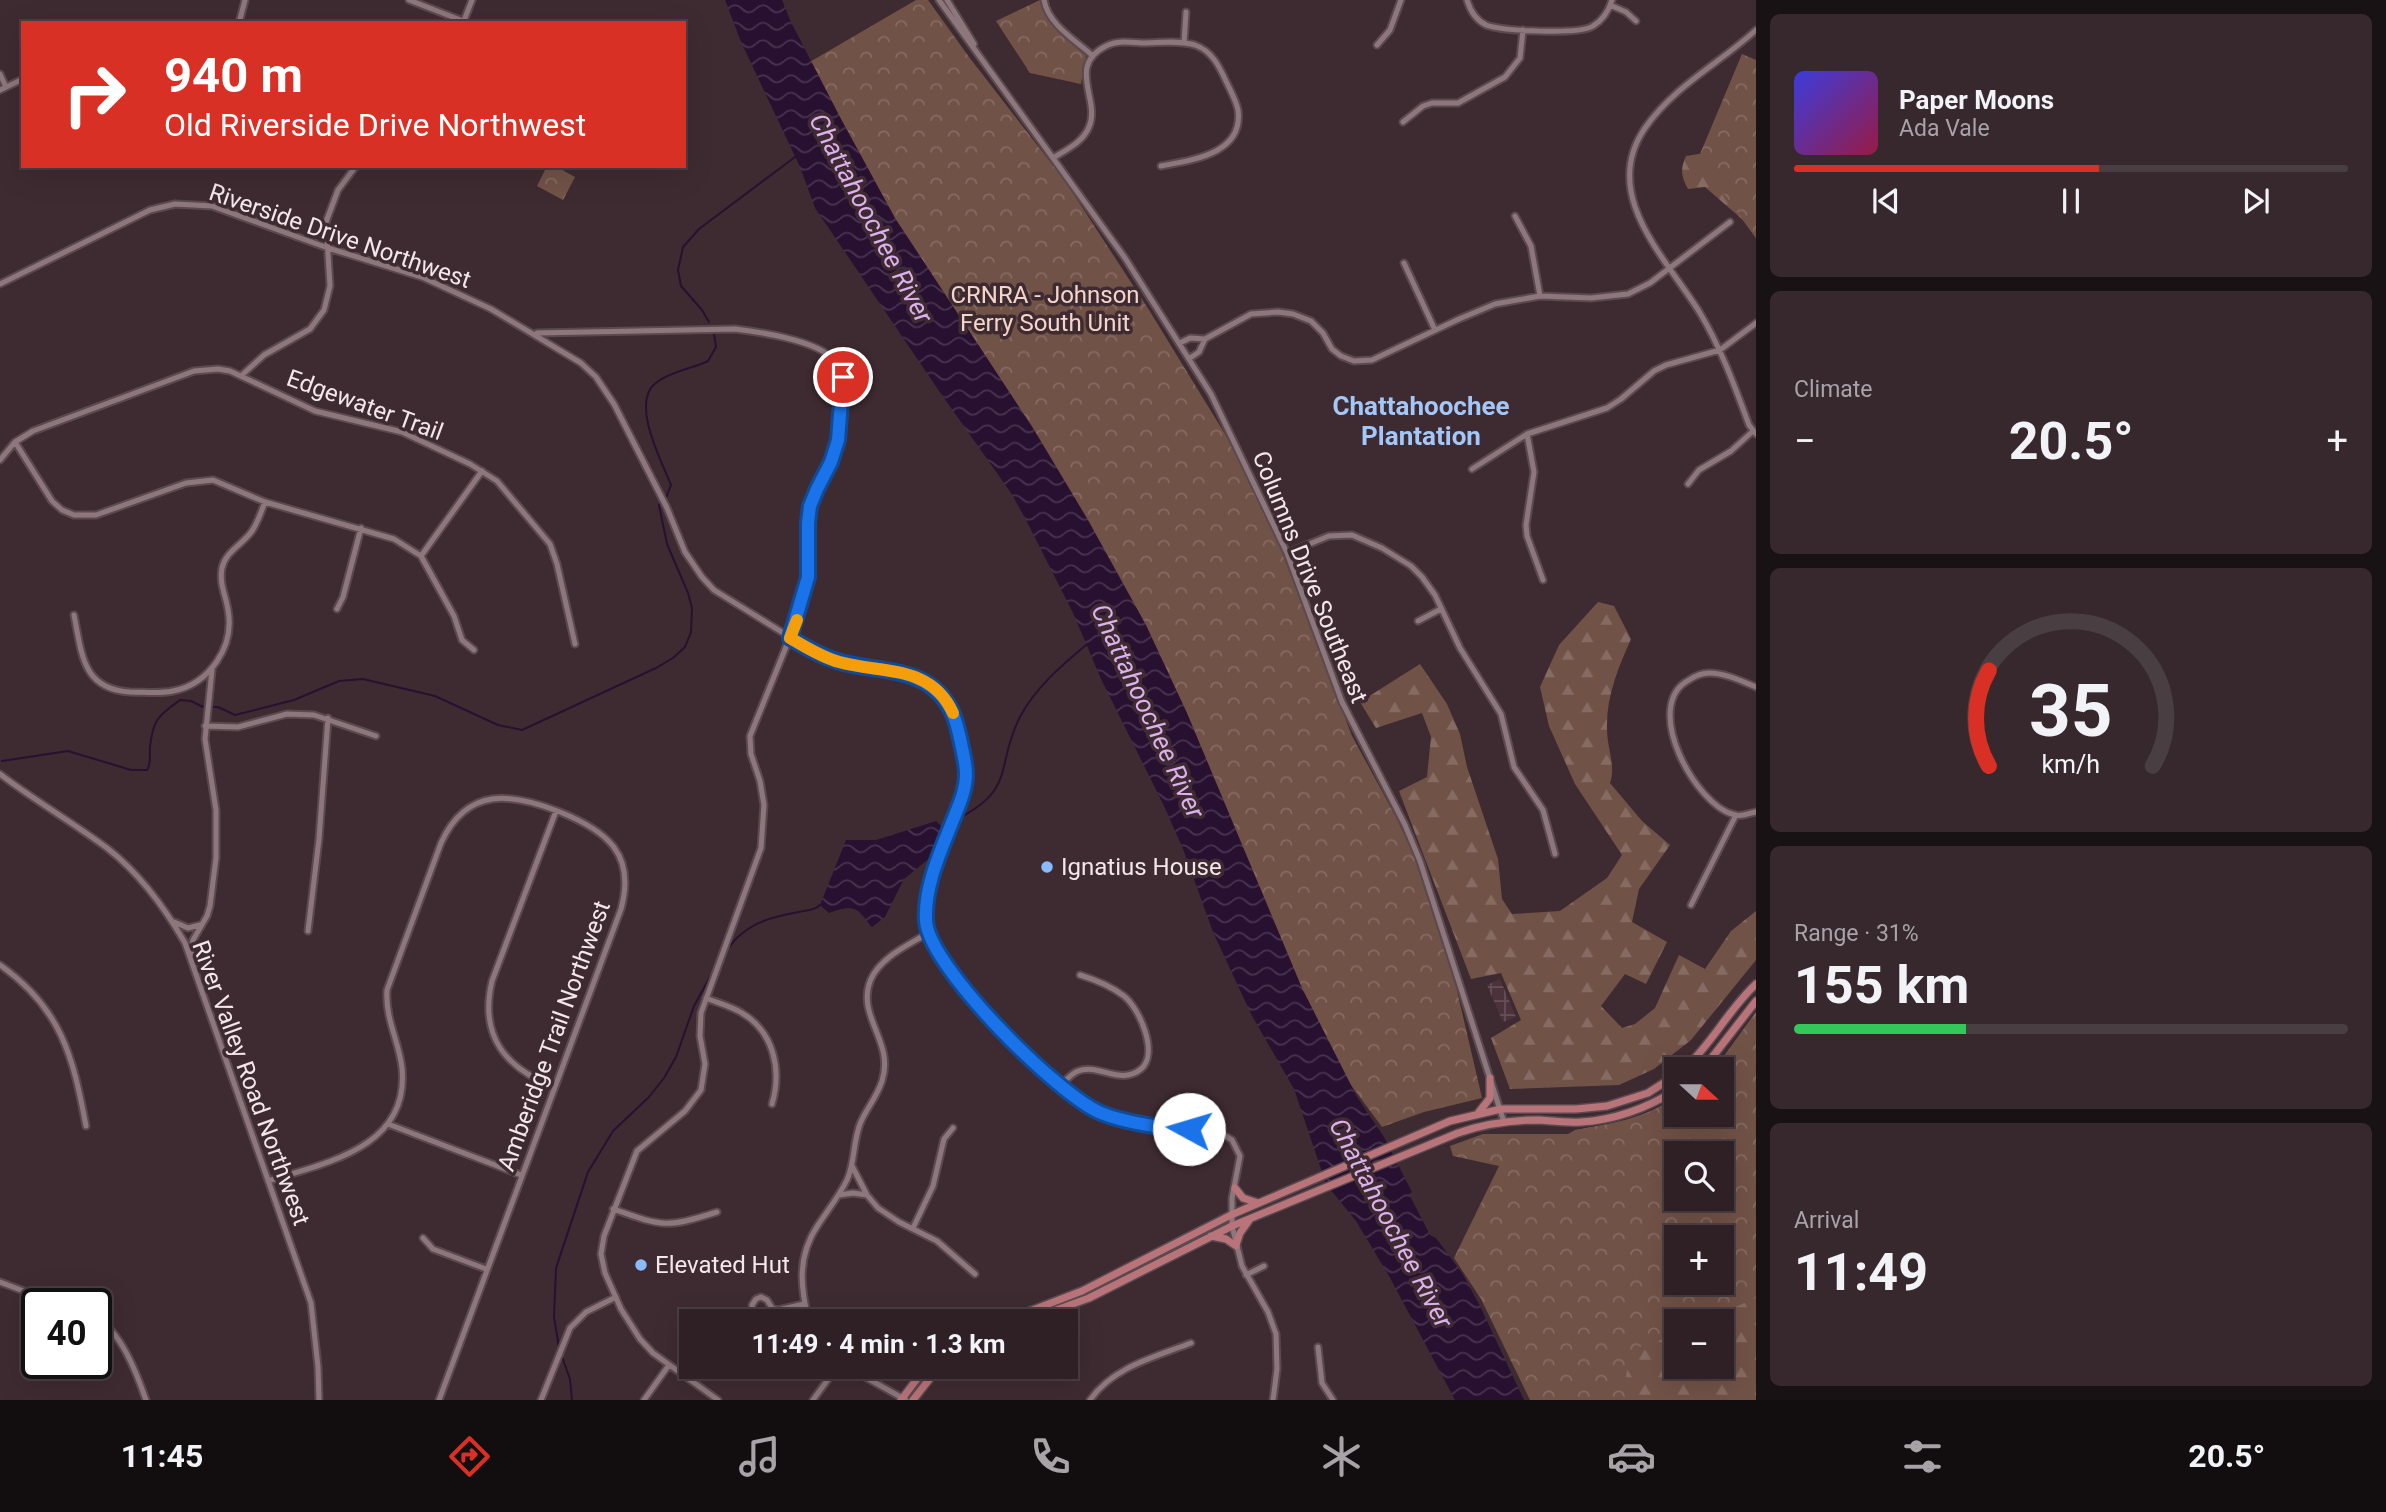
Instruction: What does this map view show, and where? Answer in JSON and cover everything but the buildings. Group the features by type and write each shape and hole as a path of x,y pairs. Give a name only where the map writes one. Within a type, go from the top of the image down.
{"main road":[{"path":"1697,1057 1756,985"},
{"path":"1712,1057 1756,1001"},
{"path":"1477,1113 1490,1098 1490,1078"},
{"path":"1036,1309 1082,1292 1231,1215 1402,1141 1477,1113 1501,1109 1576,1109 1607,1105 1648,1093 1664,1083"},
{"path":"1059,1309 1089,1298 1232,1226 1471,1128 1504,1122 1539,1120 1573,1123 1608,1119 1643,1108 1664,1097"},
{"path":"1234,1188 1243,1198 1259,1203"},
{"path":"1210,1236 1226,1239 1236,1246 1242,1230 1251,1219"},
{"path":"903,1399 917,1379"},
{"path":"913,1400 930,1379"}],"street":[{"path":"240,21 245,0"},
{"path":"409,0 461,21"},
{"path":"463,21 472,0"},
{"name":"Columns Drive Southeast","path":"939,0 1132,269 1190,358 1222,415 1287,553 1342,702 1405,825 1420,861 1504,1122"},
{"name":"Columns Drive Southeast","path":"947,0 978,53"},
{"path":"1044,0 1045,8 1054,22 1093,56"},
{"path":"1377,46 1390,30 1401,0"},
{"path":"1467,0 1474,15 1484,24 1523,30 1580,31 1595,25 1611,2 1636,21"},
{"path":"1184,43 1186,12"},
{"path":"1403,122 1423,106 1432,103 1458,103 1505,77 1520,58 1523,30"},
{"path":"1688,484 1699,470 1755,433 1720,350 1639,220 1632,201 1630,172 1645,128 1706,68 1756,30"},
{"path":"1053,158 1078,141 1090,126 1092,110 1085,74 1093,56 1104,46 1118,43 1184,43 1202,48 1216,61 1236,102 1237,124 1227,142 1211,155 1161,166"},
{"path":"0,74 3,88 21,80"},
{"path":"242,375 264,355 303,334 317,321 329,298 327,222 338,190 354,168"},
{"name":"Riverside Drive Northwest","path":"0,284 138,215 175,204 212,206 328,248 427,279 485,305 530,331 580,363 596,377 614,404 661,497 685,552 702,578 728,600 814,652 837,661 912,676 937,691 952,711 964,763 965,783 929,888 926,911 928,933 946,967 982,1009 1019,1047 1087,1106 1115,1118 1178,1129 1206,1127 1226,1135 1235,1144 1240,1156 1234,1188 1232,1226 1246,1275 1268,1312 1276,1334 1278,1369 1273,1400"},
{"path":"1515,216 1531,246 1540,296"},
{"path":"1180,343 1190,338 1205,339 1244,317 1259,312 1278,312 1311,321 1336,352 1347,359 1359,362 1372,360 1495,304 1540,296 1617,296 1638,290 1730,222"},
{"path":"1404,263 1435,330"},
{"path":"1472,469 1527,434 1607,408 1654,371 1666,365 1720,350 1756,323"},
{"path":"530,331 546,334 736,329 782,337 822,351 837,363 843,377 838,440 831,462 810,506 808,577 790,638 750,736 751,754 764,805 761,848 706,998 699,1027 705,1076 701,1090 685,1111 637,1151 613,1209 601,1254 615,1297 639,1339 669,1365 718,1400"},
{"path":"1190,358 1199,352 1205,339"},
{"name":"Edgewater Trail","path":"15,442 33,431 194,371 218,369 242,375 315,411 402,432 482,471 497,481 511,496 550,544 575,644"},
{"path":"1527,434 1534,472 1526,524 1527,536 1543,580"},
{"path":"0,460 15,442 52,501 62,510 74,515 96,515 201,480 225,484 265,502 394,539 421,556 454,616 462,640 474,650"},
{"path":"421,556 482,471"},
{"path":"74,615 87,669 92,678 101,685 120,691 153,693 174,691 197,682 212,669 224,650 229,629 229,611 222,588 222,568 230,553 253,530 265,502"},
{"path":"337,609 343,597 361,528"},
{"path":"1287,553 1329,536 1347,535 1365,539 1416,570 1431,589 1460,648 1501,714 1514,767 1543,810 1555,854"},
{"path":"1418,621 1441,609"},
{"path":"191,958 193,940 210,906 218,840 205,726 212,669"},
{"path":"1756,687 1714,673 1696,676 1678,687 1673,695 1670,719 1672,735 1690,774 1703,792 1716,805 1736,815 1756,812"},
{"path":"197,682 209,695"},
{"path":"205,726 238,727 287,714 314,715 376,736"},
{"path":"308,931 319,839 328,718"},
{"name":"River Valley Road Northwest","path":"0,774 113,853 174,922 191,958 311,1303 319,1400"},
{"path":"0,784 6,779"},
{"name":"Amberidge Trail Northwest","path":"268,1181 357,1151 375,1139 388,1124 399,1101 402,1077 400,1058 387,1014 387,990 446,834 466,811 492,799 522,798 588,824 607,838 621,861 625,886 621,909 439,1400"},
{"path":"554,1087 526,1075 506,1058 492,1032 488,1008 492,981 556,811"},
{"path":"1691,905 1736,815"},
{"path":"174,922 188,928 203,923"},
{"path":"805,1309 800,1280 805,1252 816,1228 839,1195 852,1166 859,1126 880,1087 885,1068 883,1045 868,1008 870,983 875,971 885,961 928,933"},
{"path":"0,965 42,1003 57,1026 68,1049 86,1126"},
{"path":"1061,1085 1072,1074 1082,1070 1129,1075 1143,1067 1149,1054 1148,1043 1132,1005 1125,997 1098,980 1080,975"},
{"path":"706,998 744,1014 764,1034 776,1066 772,1104"},
{"path":"388,1124 521,1175"},
{"path":"913,1228 933,1186 944,1139 953,1128"},
{"path":"852,1166 867,1195 887,1215 937,1241 975,1274"},
{"path":"839,1195 867,1195"},
{"path":"613,1209 663,1224 679,1224 717,1212"},
{"path":"423,1238 433,1249 486,1269"},
{"path":"1246,1275 1264,1266"},
{"path":"0,1282 21,1290"},
{"path":"541,1400 570,1328 586,1312 615,1297"},
{"path":"772,1308 778,1310 804,1304"},
{"path":"112,1331 119,1339 146,1400"},
{"path":"1090,1400 1104,1384 1121,1371 1191,1343"},
{"path":"1318,1347 1322,1383 1333,1400"},
{"path":"643,1400 669,1365"},
{"path":"813,1400 828,1379"},
{"path":"868,1379 903,1399"}],"shaded area":[{"path":"1500,979 1516,1017 1503,1022 1487,985"}],"green space":[{"name":"CRNRA - Johnson Ferry South Unit","path":"916,0 928,0 1065,181 1225,434 1271,523 1352,736 1413,853 1455,982 1482,1098 1424,1112 1382,1127 1331,1058 964,346 808,63"},
{"path":"1040,0 1052,25 1085,53 1081,84 1030,73 996,21"},
{"path":"1742,54 1756,60 1756,238 1702,164 1700,154"},
{"path":"1756,145 1756,238 1743,220 1705,187 1688,189 1682,173 1686,156"},
{"path":"546,168 559,168 575,177 563,200 537,186"},
{"path":"1598,602 1614,606 1631,639 1617,672 1608,706 1607,736 1612,763 1610,783 1642,821 1670,845 1639,889 1632,922 1667,942 1646,984 1625,974 1601,1006 1622,1028 1635,1024 1655,1008 1679,955 1705,969 1731,931 1756,911 1756,960 1691,1040 1669,1057 1664,1057 1664,1061 1654,1069 1619,1085 1510,1089 1491,1038 1521,1020 1501,973 1471,979 1399,791 1427,777 1431,737 1422,713 1376,728 1360,702 1420,664 1447,704 1460,734 1467,767 1498,859 1502,899 1512,914 1560,911 1607,878 1622,855 1575,784 1549,726 1540,687 1559,645"},
{"path":"1756,1012 1756,1400 1623,1400 1575,1130 1615,1122 1664,1104 1664,1127 1734,1127 1734,1057 1723,1057"},
{"path":"1756,1012 1756,1298 1731,1309 1664,1309 1664,1338 1632,1349 1625,1380 1635,1400 1530,1400 1481,1299 1454,1258 1499,1166 1453,1156 1450,1146 1483,1134 1568,1134 1575,1130 1640,1116 1664,1104 1664,1127 1734,1127 1734,1057 1723,1057"}],"water":[{"name":"Chattahoochee River","path":"725,0 782,0 840,117 895,218 1033,428 1088,520 1146,625 1187,713 1302,988 1357,1097 1384,1137 1430,1235 1436,1238 1462,1273 1480,1306 1524,1400 1455,1400 1389,1276 1356,1221 1326,1184 1294,1089 1251,1014 1213,932 1183,849 1164,806 1025,518 1011,493 815,208 800,167 741,42"},
{"path":"936,821 942,827 931,857 904,879 885,917 872,927 854,909 829,913 820,905 846,840 876,840"}],"waterway":[{"path":"709,322 681,286 678,270 683,247 699,229 795,157"},
{"path":"666,498 671,485 650,432 646,403 649,391 663,378 708,361 716,347 714,334"},
{"path":"212,707 235,715 294,700 339,681 363,679 435,696 498,725 522,730 656,668 685,647 691,632 692,608 667,544 659,505 662,502"},
{"name":"Chattahoochee River","path":"959,818 977,807 997,786 1013,734 1033,696 1086,645"},
{"path":"2,761 68,751 131,770 147,770 153,730 158,719 180,700 191,701 203,707"},
{"path":"942,827 948,824"},
{"path":"727,950 741,934 758,923 820,905"},
{"path":"559,1348 554,1317 556,1268 588,1172 613,1131 649,1097 664,1078 676,1057 694,1006 716,966"},
{"path":"561,1354 570,1379 572,1400"}],"slow traffic":[{"path":"797,620 790,638 825,657 848,664 903,672 928,683 946,700 953,713"}],"place":[{"name":"Ignatius House","path":"1047,867"},
{"name":"Elevated Hut","path":"641,1265"}],"district":[{"name":"Chattahoochee Plantation","path":"1421,421"}],"route":[{"path":"843,377 838,440 831,462 810,506 808,577 790,638 837,661 903,672 928,683 946,700 952,711 966,774 965,783 932,877 926,922 935,950 952,975 1019,1047 1087,1106 1115,1118 1189,1129"}]}
